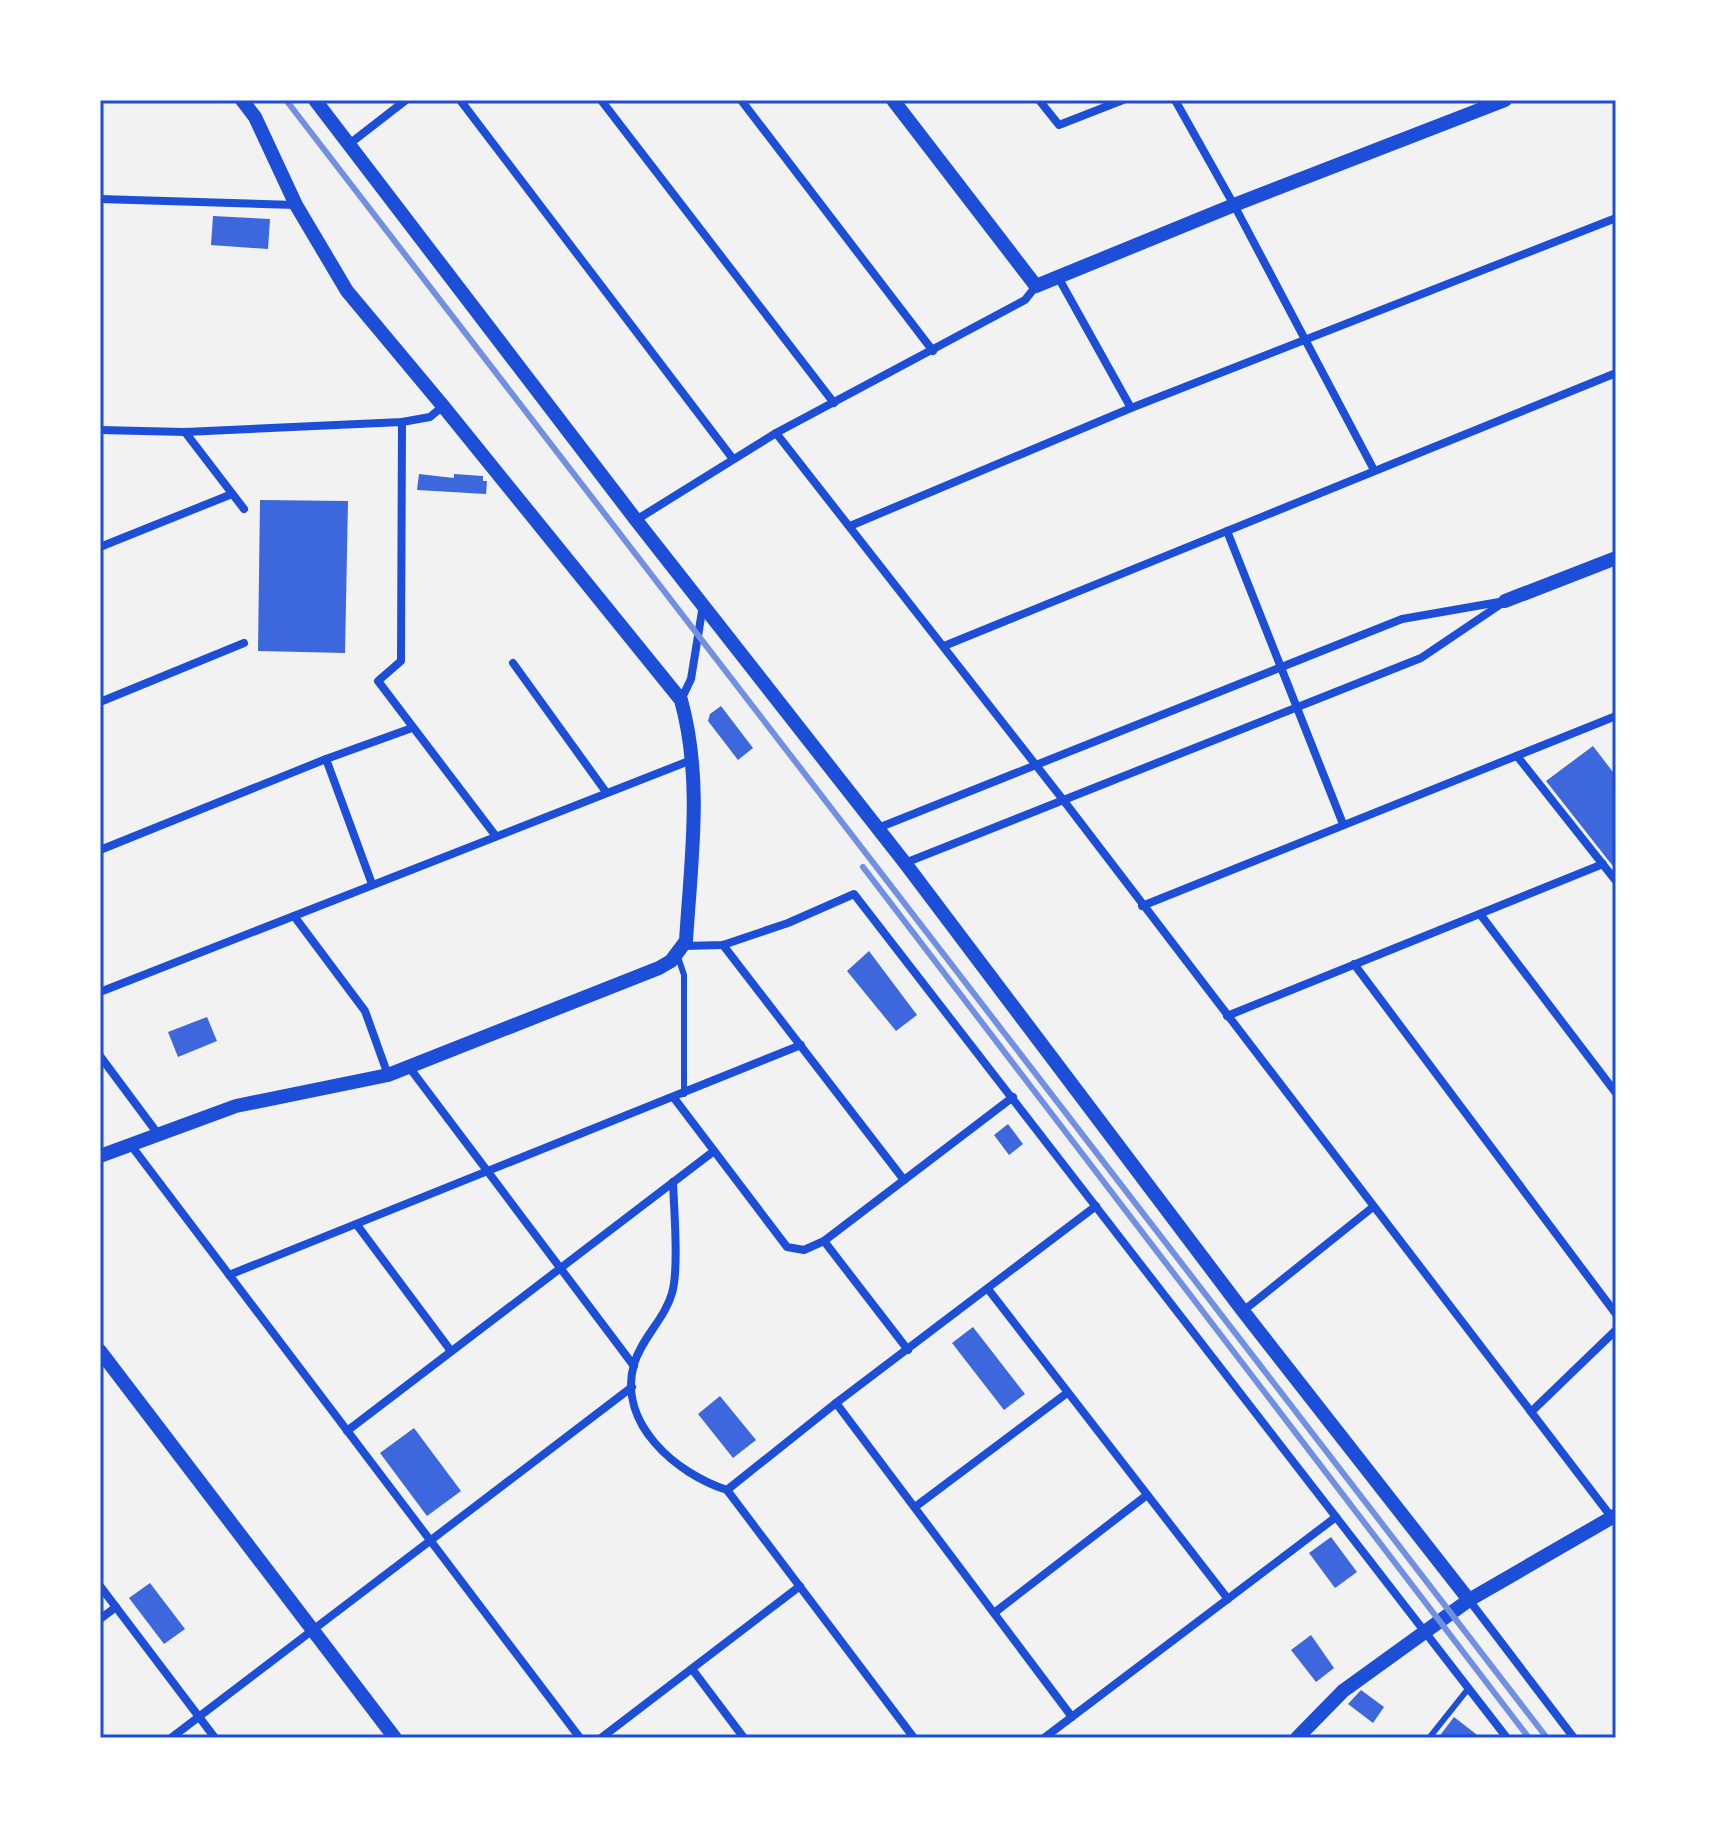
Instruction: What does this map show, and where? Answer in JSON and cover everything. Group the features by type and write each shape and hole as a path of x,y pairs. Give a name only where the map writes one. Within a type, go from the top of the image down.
{"street":[{"path":"100,1156 236,1106 388,1075 659,968 686,941 694,759 681,700 347,291 296,205 255,117 242,100"},
{"path":"315,100 636,520 905,863 1243,1311 1574,1738"},
{"path":"348,145 406,100"},
{"path":"460,100 733,459"},
{"path":"601,100 834,403"},
{"path":"741,100 933,351"},
{"path":"893,100 1036,286"},
{"path":"1039,100 1059,125 1123,100"},
{"path":"1175,100 1374,470"},
{"path":"636,520 776,433 1025,300 1036,286 1505,100"},
{"path":"100,199 296,205"},
{"path":"850,526 1131,408 1616,218"},
{"path":"1058,277 1131,408"},
{"path":"944,646 1616,373"},
{"path":"100,430 185,432 402,422 430,417 443,406"},
{"path":"402,422 401,661 378,681 495,835"},
{"path":"185,432 244,509"},
{"path":"776,433 1064,801 1614,1519 1469,1600 1343,1691 1297,1738"},
{"path":"100,547 232,494"},
{"path":"1227,531 1343,824"},
{"path":"878,828 1402,619 1505,601 1616,558"},
{"path":"905,863 1421,658 1505,601"},
{"path":"681,700 691,679 703,605"},
{"path":"100,702 244,643"},
{"path":"513,663 606,792"},
{"path":"1142,906 1616,716"},
{"path":"100,850 326,759 412,728"},
{"path":"1517,756 1616,881"},
{"path":"326,759 372,884"},
{"path":"100,992 694,759"},
{"path":"1227,1016 1603,864"},
{"path":"680,950 723,945 788,923 854,894 1507,1738"},
{"path":"1480,914 1616,1093"},
{"path":"294,916 365,1011 388,1075"},
{"path":"723,945 904,1180"},
{"path":"1354,964 1616,1314"},
{"path":"229,1275 801,1045"},
{"path":"100,1056 158,1134"},
{"path":"409,1067 634,1366"},
{"path":"674,1098 787,1247 804,1250 824,1241 1013,1097"},
{"path":"130,1144 580,1738"},
{"path":"347,1431 714,1151"},
{"path":"673,1182 672,1294 642,1344 634,1366 632,1387 643,1426 659,1448 682,1469 705,1483 727,1490 914,1738"},
{"path":"727,1490 836,1403 1096,1206"},
{"path":"1243,1311 1373,1207"},
{"path":"357,1225 451,1351"},
{"path":"824,1241 908,1350"},
{"path":"988,1289 1228,1599"},
{"path":"1531,1412 1616,1330"},
{"path":"100,1351 395,1738"},
{"path":"171,1738 632,1387"},
{"path":"915,1507 1067,1393"},
{"path":"836,1403 1072,1717"},
{"path":"994,1613 1147,1495"},
{"path":"1044,1738 1336,1517"},
{"path":"100,1586 215,1738"},
{"path":"601,1738 800,1586"},
{"path":"100,1619 116,1607"},
{"path":"692,1669 744,1738"}],"lane":[{"path":"680,950 684,975 684,1094"},
{"path":"1429,1738 1468,1689"}],"building":[{"path":"213,216 270,219 268,249 211,245"},
{"path":"419,474 454,478 454,474 483,476 483,481 487,481 486,494 417,490"},
{"path":"260,500 348,501 345,653 258,651"},
{"path":"721,706 753,748 738,760 708,721 710,714"},
{"path":"1593,746 1616,776 1616,870 1546,781"},
{"path":"869,951 917,1015 896,1031 847,971"},
{"path":"207,1017 217,1041 178,1057 168,1032"},
{"path":"1008,1124 1023,1144 1009,1155 994,1135"},
{"path":"973,1327 1025,1394 1004,1410 952,1343"},
{"path":"720,1396 756,1440 733,1458 698,1414"},
{"path":"414,1428 461,1491 427,1516 380,1453"},
{"path":"1331,1537 1357,1572 1335,1588 1309,1553"},
{"path":"150,1583 185,1629 164,1644 129,1598"},
{"path":"1311,1635 1334,1668 1316,1682 1291,1650"},
{"path":"1361,1690 1384,1707 1373,1723 1348,1704"},
{"path":"1454,1717 1481,1738 1438,1738"}],"railway":[{"path":"286,100 1547,1738"},
{"path":"863,867 1529,1738"}]}
